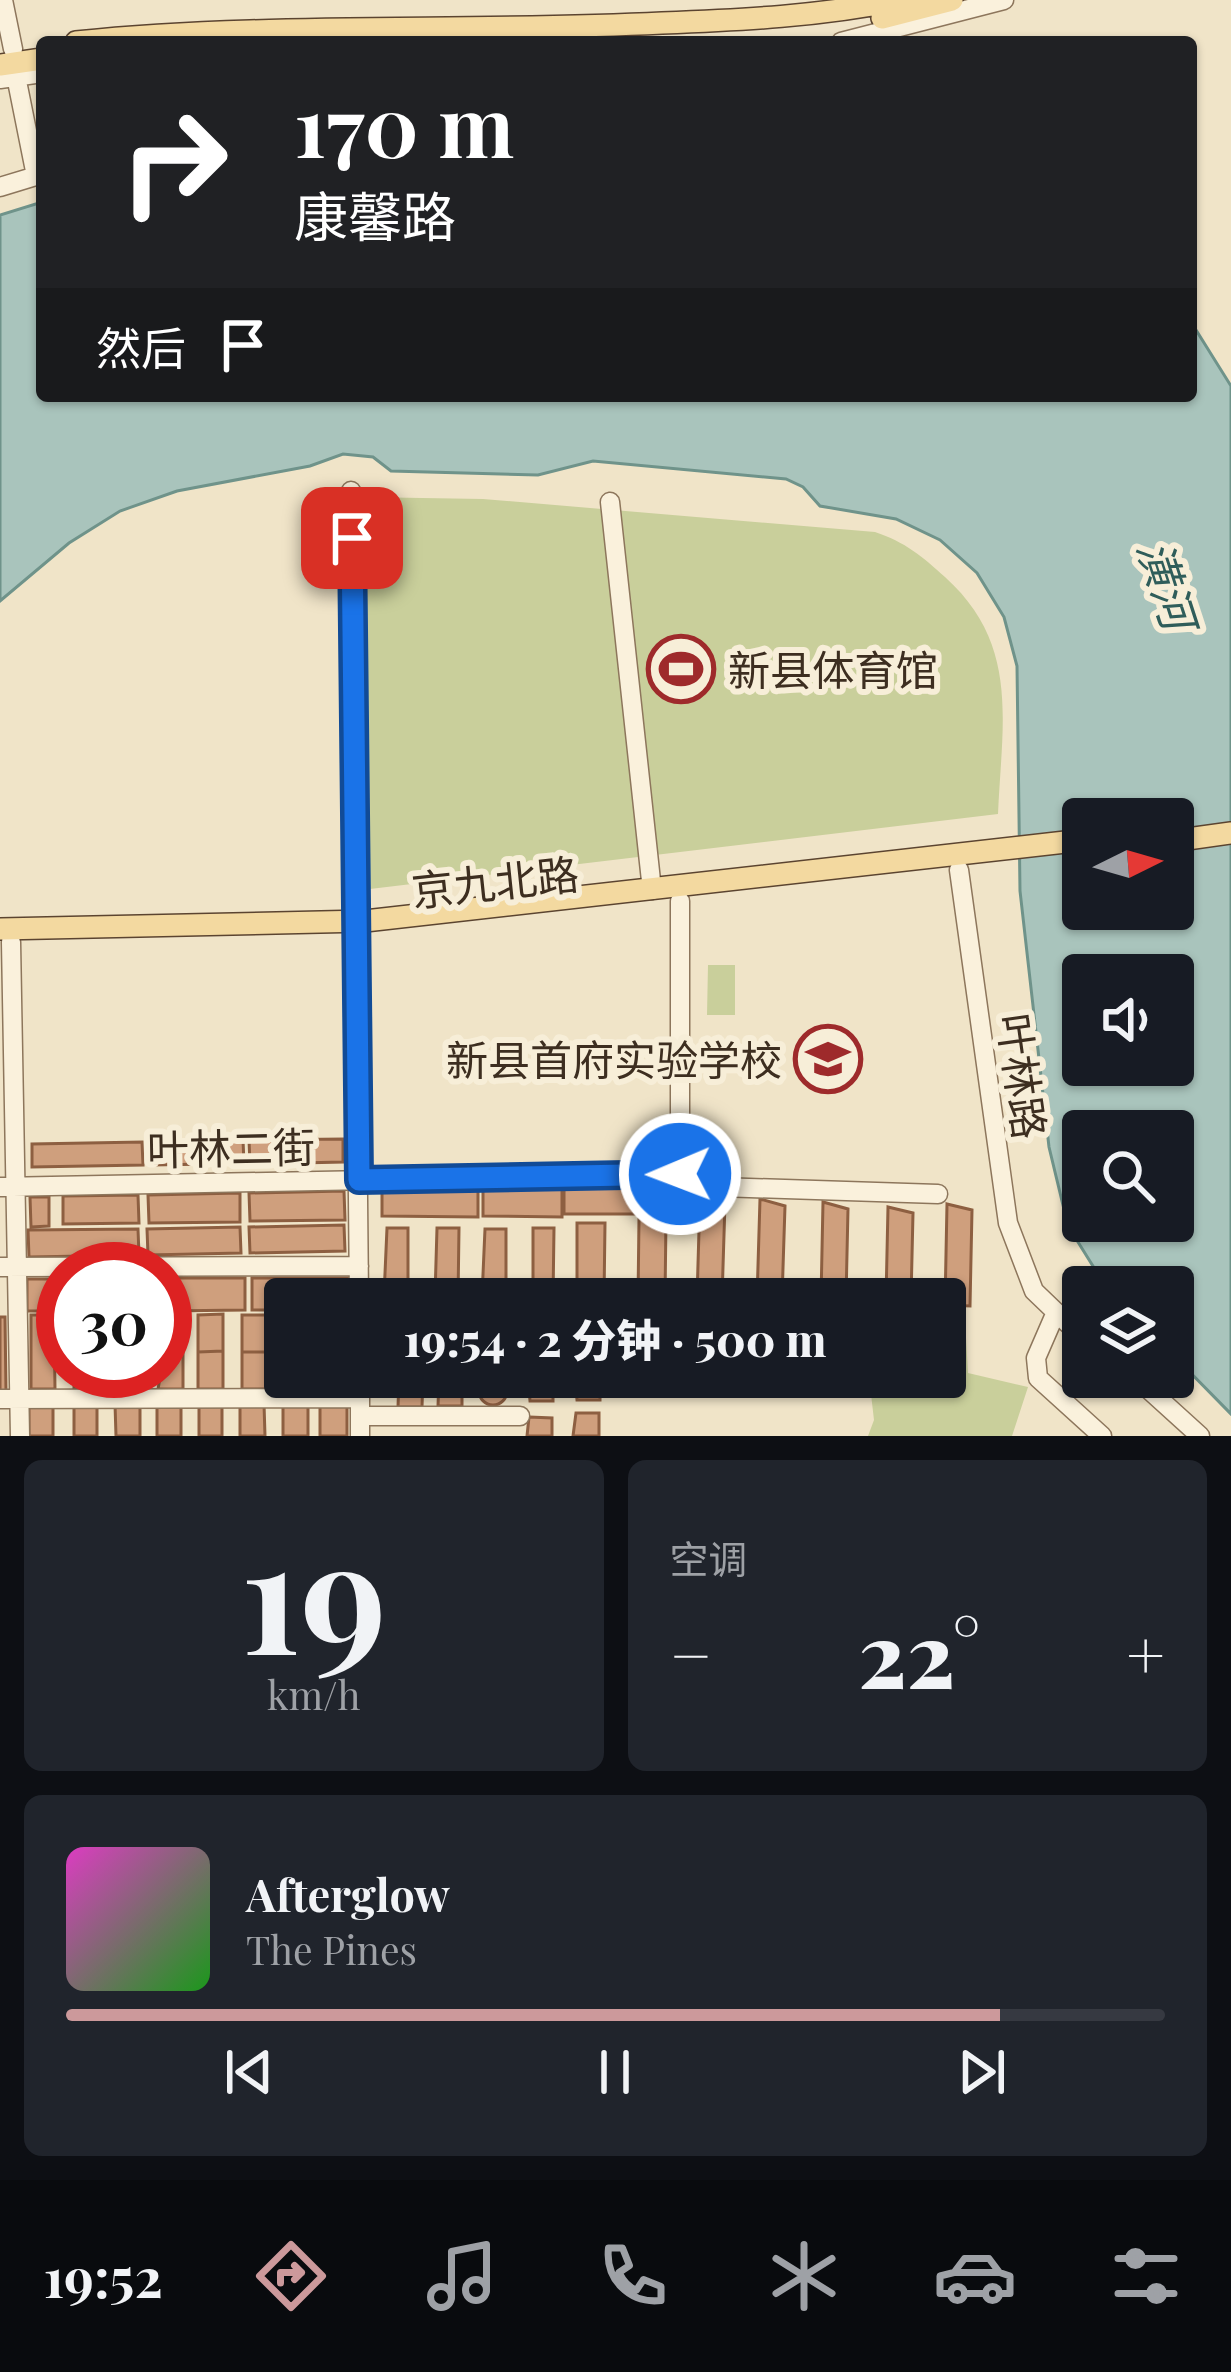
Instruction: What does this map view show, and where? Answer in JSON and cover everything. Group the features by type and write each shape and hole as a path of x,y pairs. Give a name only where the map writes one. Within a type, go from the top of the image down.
{"main road":[{"path":"159,36 541,29 797,17 899,0"},
{"path":"689,36 799,31 952,0"},
{"path":"6,64 36,49"},
{"path":"6,64 36,60"},
{"path":"1194,824 1231,819"},
{"path":"1194,838 1231,833"},
{"path":"996,859 1062,845"},
{"path":"996,859 1062,855"},
{"name":"京九北路","path":"357,928 652,890 996,859"},
{"name":"京九北路","path":"4,938 357,928 680,901 959,870 996,859"}],"street":[{"path":"0,187 36,176 6,64 3,0"},
{"path":"864,36 1004,0"},
{"path":"6,64 36,72"},
{"path":"351,491 359,1278"},
{"path":"610,502 652,890"},
{"name":"叶林路","path":"959,870 1007,1223 1034,1291 1062,1318"},
{"path":"680,901 680,1174"},
{"path":"4,938 10,1399 20,1436"},
{"name":"叶林二街","path":"8,1187 680,1174 689,1186 938,1194"},
{"path":"9,1268 359,1266"},
{"path":"1056,1312 1036,1358 1038,1378 1102,1436"},
{"path":"1158,1398 1200,1436"},
{"path":"10,1399 360,1407 520,1416"}],"green space":[{"name":"新县体育馆","path":"362,497 483,499 875,532 895,540 921,556 969,603 996,657 1003,716 998,814 370,889"},
{"path":"708,965 735,965 735,1015 707,1015"},
{"path":"966,1338 968,1373 1028,1387 1012,1436 868,1436 874,1420 871,1398 966,1398"}],"water":[{"name":"潢河","path":"36,204 36,402 1197,402 1197,332 1231,386 1231,1414 1194,1376 1194,1266 1093,1266 1078,1242 1194,1242 1194,1110 1062,1110 1062,1201 1049,1147 1020,891 1017,666 1004,617 977,573 940,540 896,519 820,506 803,487 786,479 593,461 538,475 391,471 373,457 343,454 310,466 177,491 120,511 69,543 0,601 0,215"}],"building":[{"path":"343,1139 343,1162 250,1164 249,1140"},
{"path":"243,1140 244,1164 212,1164 211,1141"},
{"path":"211,1141 212,1164 151,1165 150,1142"},
{"path":"142,1142 143,1165 32,1167 32,1144"},
{"path":"382,1185 478,1186 478,1217 382,1216"},
{"path":"483,1186 562,1187 562,1217 483,1216"},
{"path":"564,1187 679,1188 679,1214 564,1214"},
{"path":"344,1191 345,1220 250,1221 249,1193"},
{"path":"240,1193 240,1222 149,1223 148,1195"},
{"path":"138,1195 139,1223 63,1224 63,1196"},
{"path":"30,1197 49,1197 49,1226 31,1227"},
{"path":"700,1197 725,1203 723,1278 698,1278"},
{"path":"760,1199 785,1206 783,1278 758,1278"},
{"path":"823,1202 848,1209 846,1278 821,1278"},
{"path":"947,1204 972,1210 970,1306 966,1306 966,1278 946,1278"},
{"path":"888,1207 913,1213 911,1278 886,1278"},
{"path":"639,1219 666,1219 665,1278 638,1278"},
{"path":"577,1223 605,1223 604,1278 577,1278"},
{"path":"344,1225 345,1251 250,1253 249,1227"},
{"path":"240,1227 241,1253 192,1254 192,1242 148,1242 147,1229"},
{"path":"387,1228 408,1228 408,1278 385,1278"},
{"path":"437,1228 459,1228 458,1278 436,1278"},
{"path":"533,1228 554,1228 553,1278 533,1278"},
{"path":"138,1229 138,1242 36,1242 36,1257 29,1257 28,1230"},
{"path":"485,1229 506,1229 506,1278 483,1278"},
{"path":"192,1278 245,1278 245,1310 192,1311"},
{"path":"252,1278 264,1278 264,1310 252,1310"},
{"path":"27,1279 36,1279 36,1311 27,1311"},
{"path":"223,1314 223,1351 198,1352 198,1315"},
{"path":"31,1315 36,1315 36,1389 31,1389"},
{"path":"242,1315 264,1315 264,1352 242,1352"},
{"path":"0,1317 5,1317 6,1391 0,1391"},
{"path":"223,1351 223,1389 198,1389 198,1352"},
{"path":"242,1352 264,1352 264,1389 242,1389"},
{"path":"398,1398 422,1398 422,1407 398,1407"},
{"path":"438,1398 462,1398 462,1406 438,1406"},
{"path":"481,1398 505,1398 493,1405"},
{"path":"283,1403 308,1403 308,1436 283,1436"},
{"path":"320,1403 347,1403 347,1436 320,1436"},
{"path":"53,1404 53,1436 29,1436 29,1405"},
{"path":"74,1404 97,1404 97,1436 74,1436"},
{"path":"115,1404 140,1404 140,1436 116,1436"},
{"path":"157,1404 181,1404 181,1436 157,1436"},
{"path":"199,1404 222,1404 222,1436 199,1436"},
{"path":"240,1404 264,1404 265,1436 240,1436"},
{"path":"576,1413 599,1413 599,1436 573,1436"},
{"path":"529,1417 552,1418 552,1436 527,1436"}],"place":[{"name":"新县体育馆","path":"681,669"},
{"name":"新县首府实验学校","path":"828,1059"}],"route":[{"path":"352,538 359,1180 680,1174"}]}
